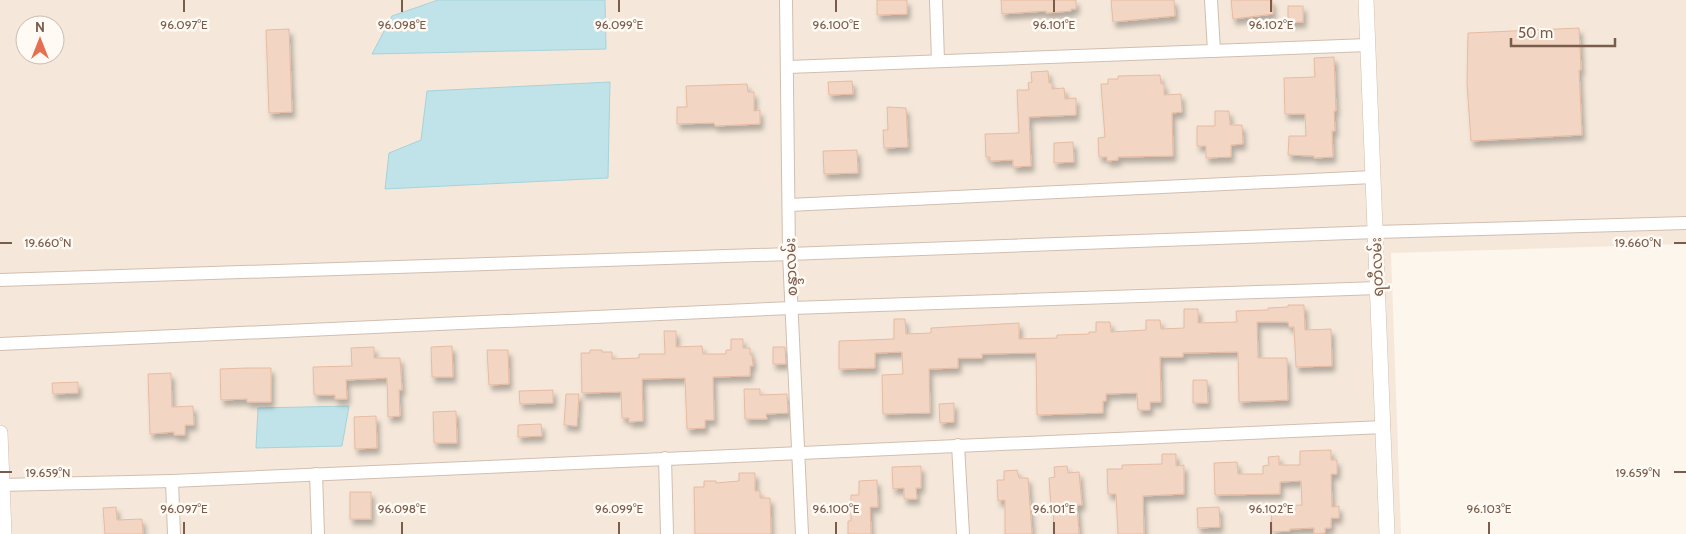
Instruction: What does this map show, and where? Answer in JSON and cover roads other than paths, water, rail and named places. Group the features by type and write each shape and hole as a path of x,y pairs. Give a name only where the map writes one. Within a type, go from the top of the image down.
{"street":[{"name":"စန္ဒာလမ်း","path":"786,0 789,254 802,534"},
{"path":"936,0 938,62"},
{"path":"1211,0 1214,51"},
{"name":"ရတီလမ်း","path":"1366,0 1387,534"},
{"path":"788,67 1368,45"},
{"path":"789,205 1373,177"},
{"path":"0,280 1686,223"},
{"path":"0,344 792,308 1378,288"},
{"path":"1,484 172,481 1384,427"},
{"path":"0,433 4,534"},
{"path":"958,445 963,534"},
{"path":"665,458 667,534"},
{"path":"316,474 318,534"},
{"path":"172,481 174,534"}],"water":[{"path":"438,0 605,0 606,49 372,54 392,16"},
{"path":"610,82 608,178 385,189 389,153 421,140 427,91"},
{"path":"349,406 342,446 256,448 258,408"}]}
